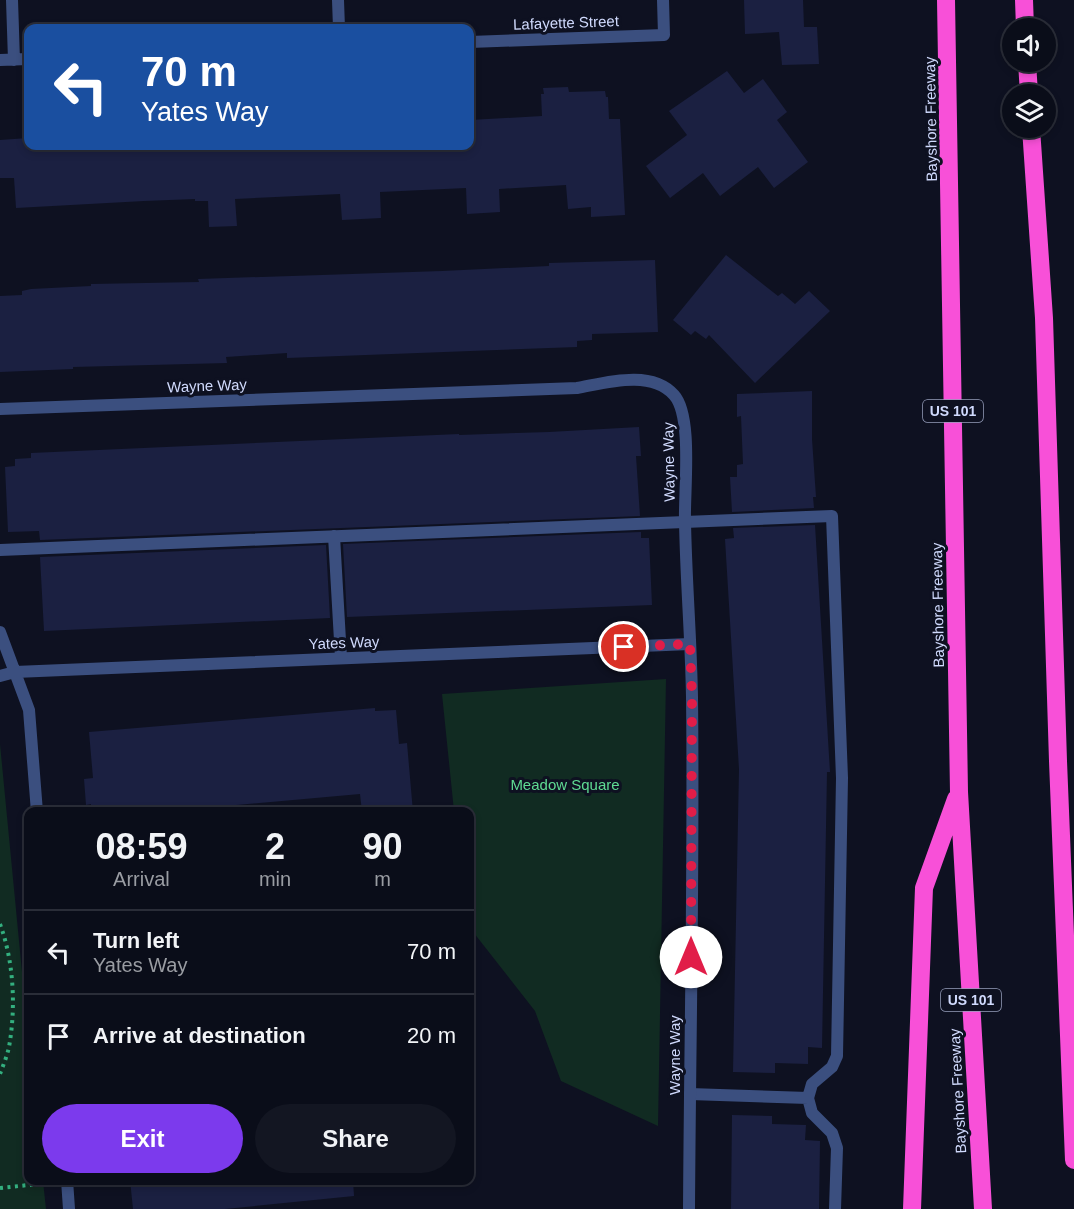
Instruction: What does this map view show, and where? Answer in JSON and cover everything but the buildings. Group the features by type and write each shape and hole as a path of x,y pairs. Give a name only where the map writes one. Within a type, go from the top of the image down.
{"highway":[{"name":"Bayshore Freeway","path":"944,0 947,31 959,792 983,1209"},
{"path":"1024,0 1025,18"},
{"path":"1027,18 1032,0"},
{"path":"1033,138 1044,318 1074,1160"},
{"path":"1058,761 1074,887"},
{"path":"912,1209 924,888 959,792"}],"street":[{"path":"12,0 14,60"},
{"path":"338,0 339,24"},
{"name":"Lafayette Street","path":"474,42 664,34 663,0"},
{"path":"0,60 24,59"},
{"name":"Wayne Way","path":"0,409 577,388 618,381 659,384 674,395 683,412 686,429 685,522 690,644 692,764 689,1209"},
{"path":"0,550 832,516 843,778 837,1056 832,1067 812,1084 808,1098 812,1113 832,1133 837,1148 836,1209"},
{"path":"334,536 341,658"},
{"path":"0,632 29,710 37,807"},
{"name":"Yates Way","path":"0,675 15,672 690,644"},
{"path":"690,1094 808,1098"},
{"path":"67,1185 69,1209"}],"path":[{"path":"0,924 9,961 12,1005 9,1048 0,1074"},
{"path":"0,1188 29,1185"}],"green space":[{"name":"Meadow Square","path":"666,679 658,1126 561,1081 535,1011 474,933 474,807 454,807 442,694"},
{"path":"0,744 24,993 24,1185 43,1185 46,1209 0,1209"}],"route":[{"path":"624,647 690,644 692,696 691,957"}]}
